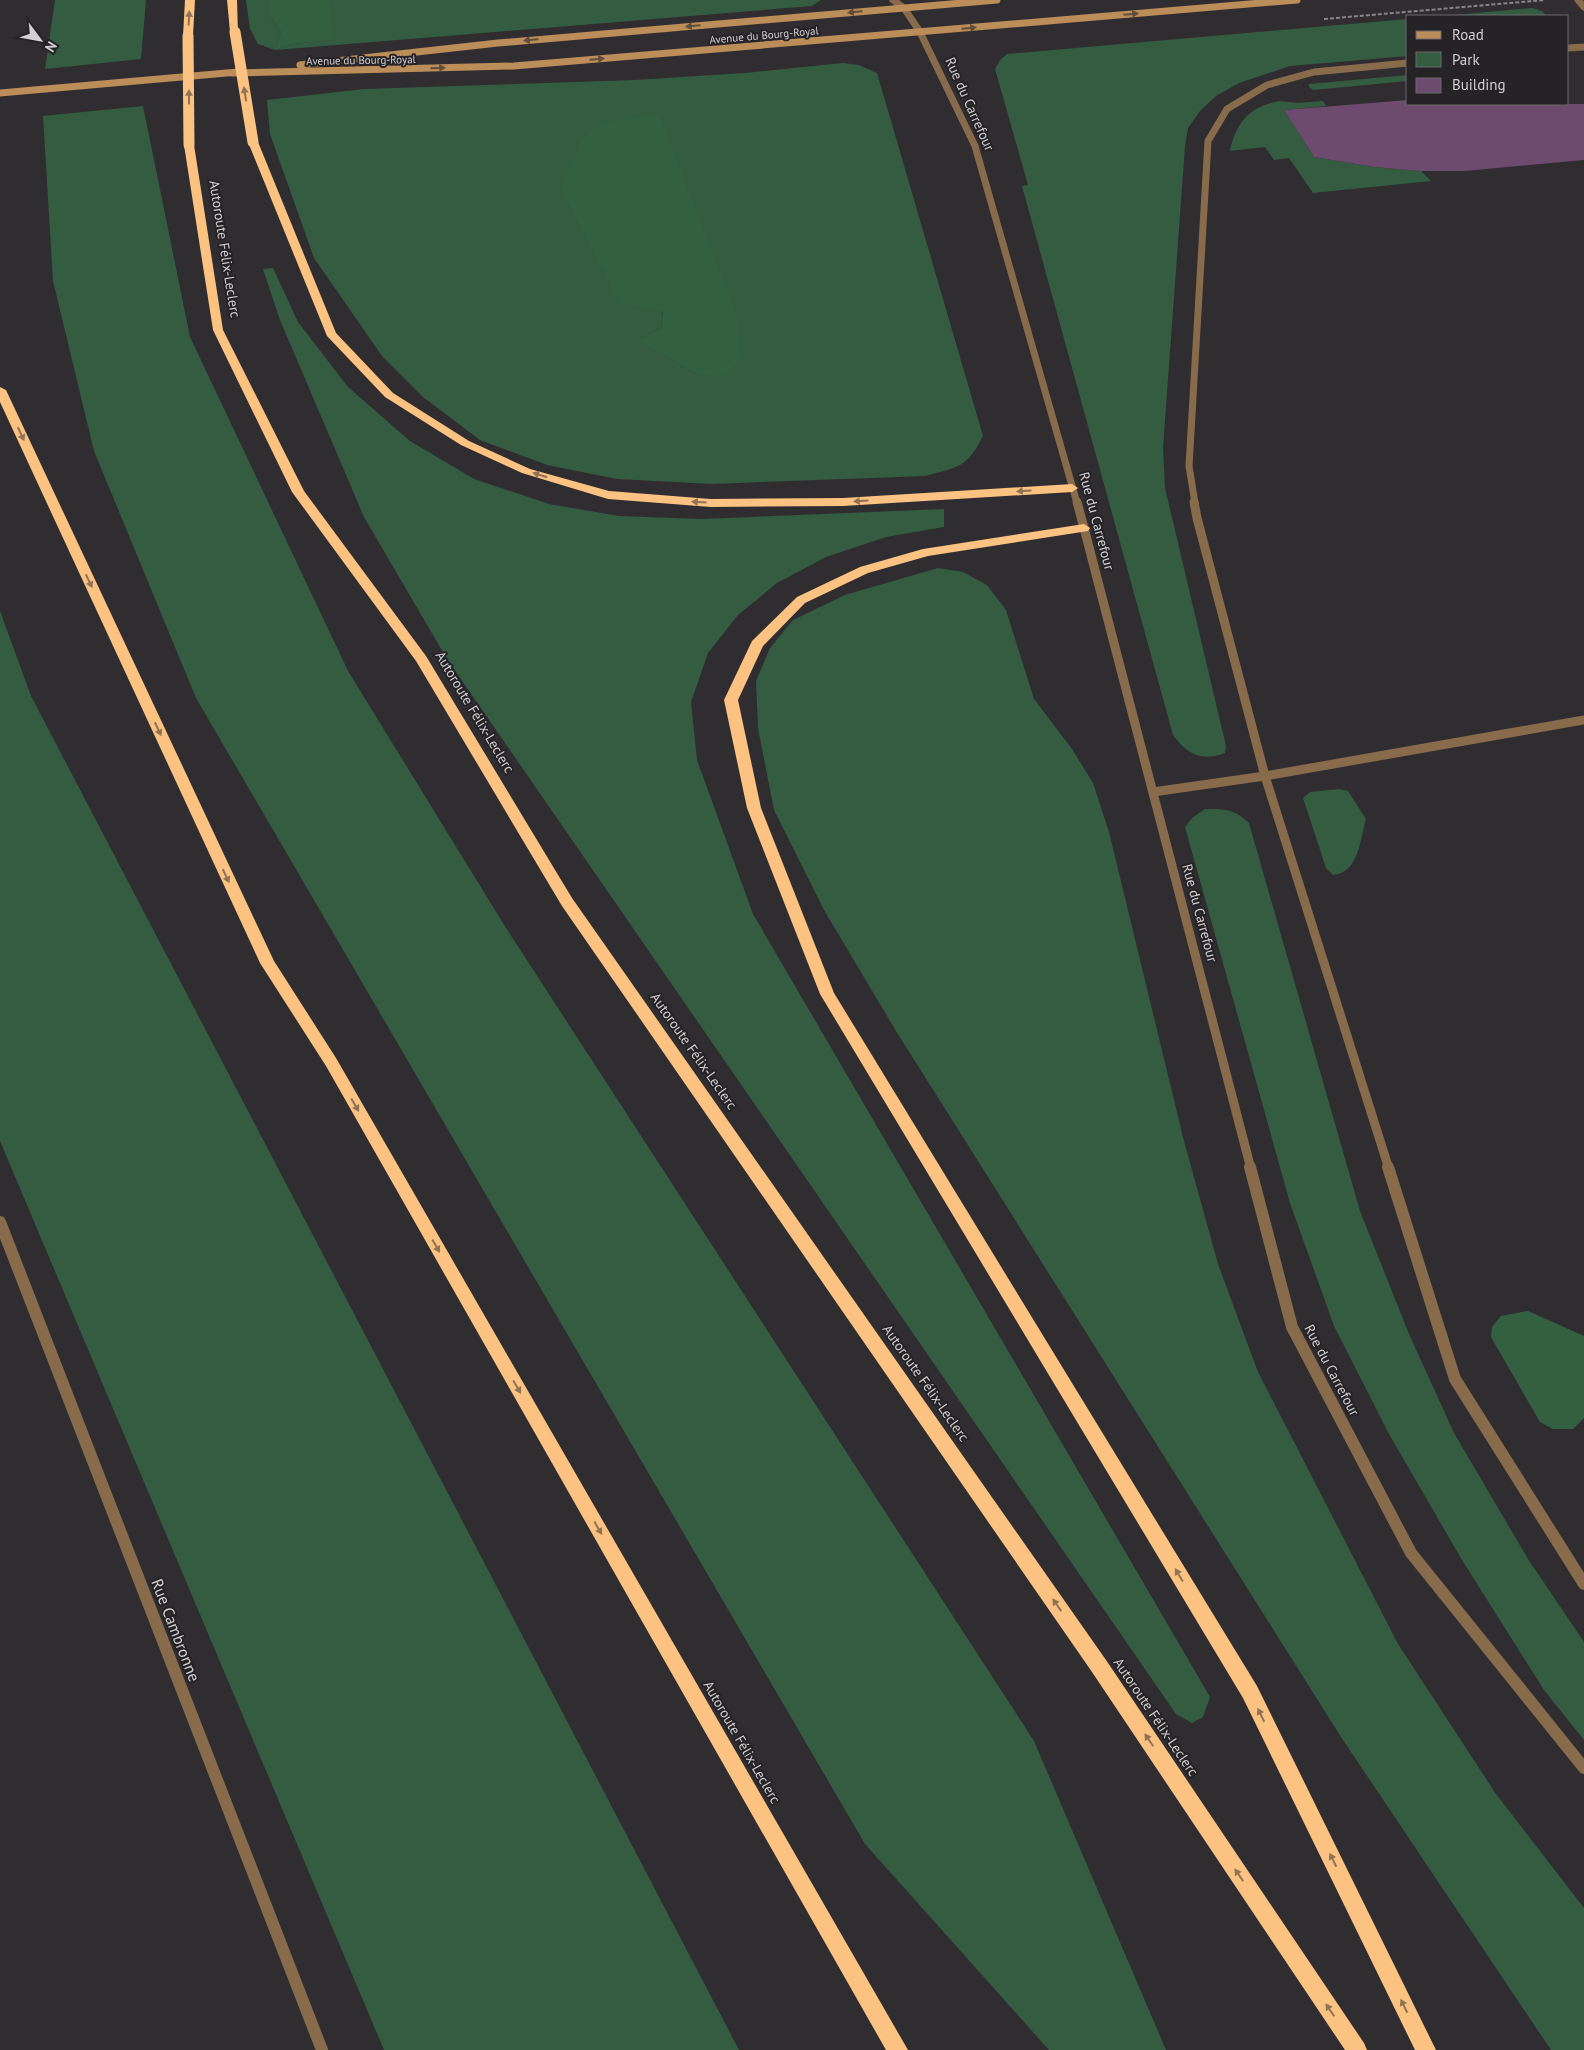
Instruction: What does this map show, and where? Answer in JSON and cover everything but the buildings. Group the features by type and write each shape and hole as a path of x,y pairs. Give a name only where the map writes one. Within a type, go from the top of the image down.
{"highway":[{"name":"Autoroute Félix-Leclerc","path":"190,0 188,36 189,145 218,330 298,492 421,659 567,902 1099,1666 1357,2050"},
{"path":"232,0 235,32 253,142 331,334 389,396 466,443 526,471 608,495 711,503 844,502 1072,488"},
{"name":"Autoroute Félix-Leclerc","path":"0,390 267,963 331,1062 898,2050"},
{"path":"1084,528 927,552 864,570 801,600 757,644 732,700 754,808 827,994 1250,1692 1426,2050"}],"main road":[{"name":"Avenue du Bourg-Royal","path":"0,93 232,73 498,43 997,0"},
{"name":"Avenue du Bourg-Royal","path":"232,73 514,66 1297,0"}],"street":[{"path":"892,0 904,8"},
{"path":"1578,0 1584,7"},
{"name":"Rue du Carrefour","path":"904,8 920,32 975,146 1084,528 1292,1326 1412,1553 1584,1768"},
{"path":"1569,48 1584,47"},
{"path":"1406,64 1314,72 1267,86 1227,109 1208,141 1189,466 1197,518 1265,776 1455,1379 1584,1584"},
{"path":"1153,792 1265,776 1584,720"},
{"name":"Rue Cambronne","path":"0,1222 322,2050"}],"green space":[{"path":"55,0 146,0 141,59 45,69"},
{"path":"246,0 269,0 269,14 281,32 275,50 258,44 250,29"},
{"path":"269,0 330,0 333,40 293,44 275,50 281,32 269,14"},
{"path":"330,0 821,0 812,6 275,50 293,44 332,40"},
{"path":"1533,8 1542,11 1546,15 1454,15"},
{"path":"1406,19 1406,56 1290,66 1239,83 1216,96 1200,111 1188,128 1185,146 1163,448 1165,488 1226,746 1225,753 1216,756 1209,757 1195,754 1178,742 1173,735 1022,186 1028,185 995,69 1000,60 1007,54"},
{"path":"843,63 859,65 877,73 983,436 972,454 960,465 925,476 712,484 617,479 547,465 480,440 423,397 382,356 314,258 270,134 267,100 364,89 634,80 745,73","holes":["663,310 697,374 638,341 661,328"]},
{"path":"1406,75 1406,81 1313,90 1309,87 1309,84"},
{"path":"1280,101 1298,103 1323,101 1326,106 1284,110 1314,157 1374,167 1421,171 1431,181 1313,193 1289,158 1274,160 1265,147 1230,151 1236,132 1246,117 1260,107"},
{"path":"143,106 190,337 348,671 506,928 1034,1741 1166,2050 1049,2050 865,1844 196,698 94,451 53,281 43,116"},
{"path":"659,115 737,317 740,360 724,376 697,374 637,341 661,328 663,311 620,303 561,188 582,140 603,122"},
{"path":"273,268 298,322 348,387 410,441 474,479 549,504 619,516 702,519 944,509 944,527 886,537 826,557 777,583 738,615 708,653 691,702 697,760 753,914 1210,1697 1203,1717 1192,1723 1176,1714 447,659 364,517 280,320 263,269"},
{"path":"938,568 963,572 987,585 1006,610 1034,699 1072,749 1093,783 1109,832 1184,1141 1218,1264 1258,1372 1398,1644 1496,1794 1584,1908 1584,2050 1551,2050 1341,1737 896,1031 824,910 774,810 758,728 756,681 770,648 793,620 845,595"},
{"path":"0,611 31,696 739,2050 384,2050 0,1141"},
{"path":"1339,789 1348,791 1366,819 1360,845 1353,862 1342,873 1333,875 1326,868 1303,798 1310,792"},
{"path":"1205,809 1234,812 1249,823 1360,1211 1409,1334 1454,1433 1528,1559 1584,1642 1584,1740 1544,1690 1462,1560 1389,1434 1334,1326 1290,1203 1185,827 1192,818"},
{"path":"1528,1311 1584,1336 1584,1418 1573,1429 1553,1429 1540,1422 1491,1337 1492,1327 1501,1316"}]}
